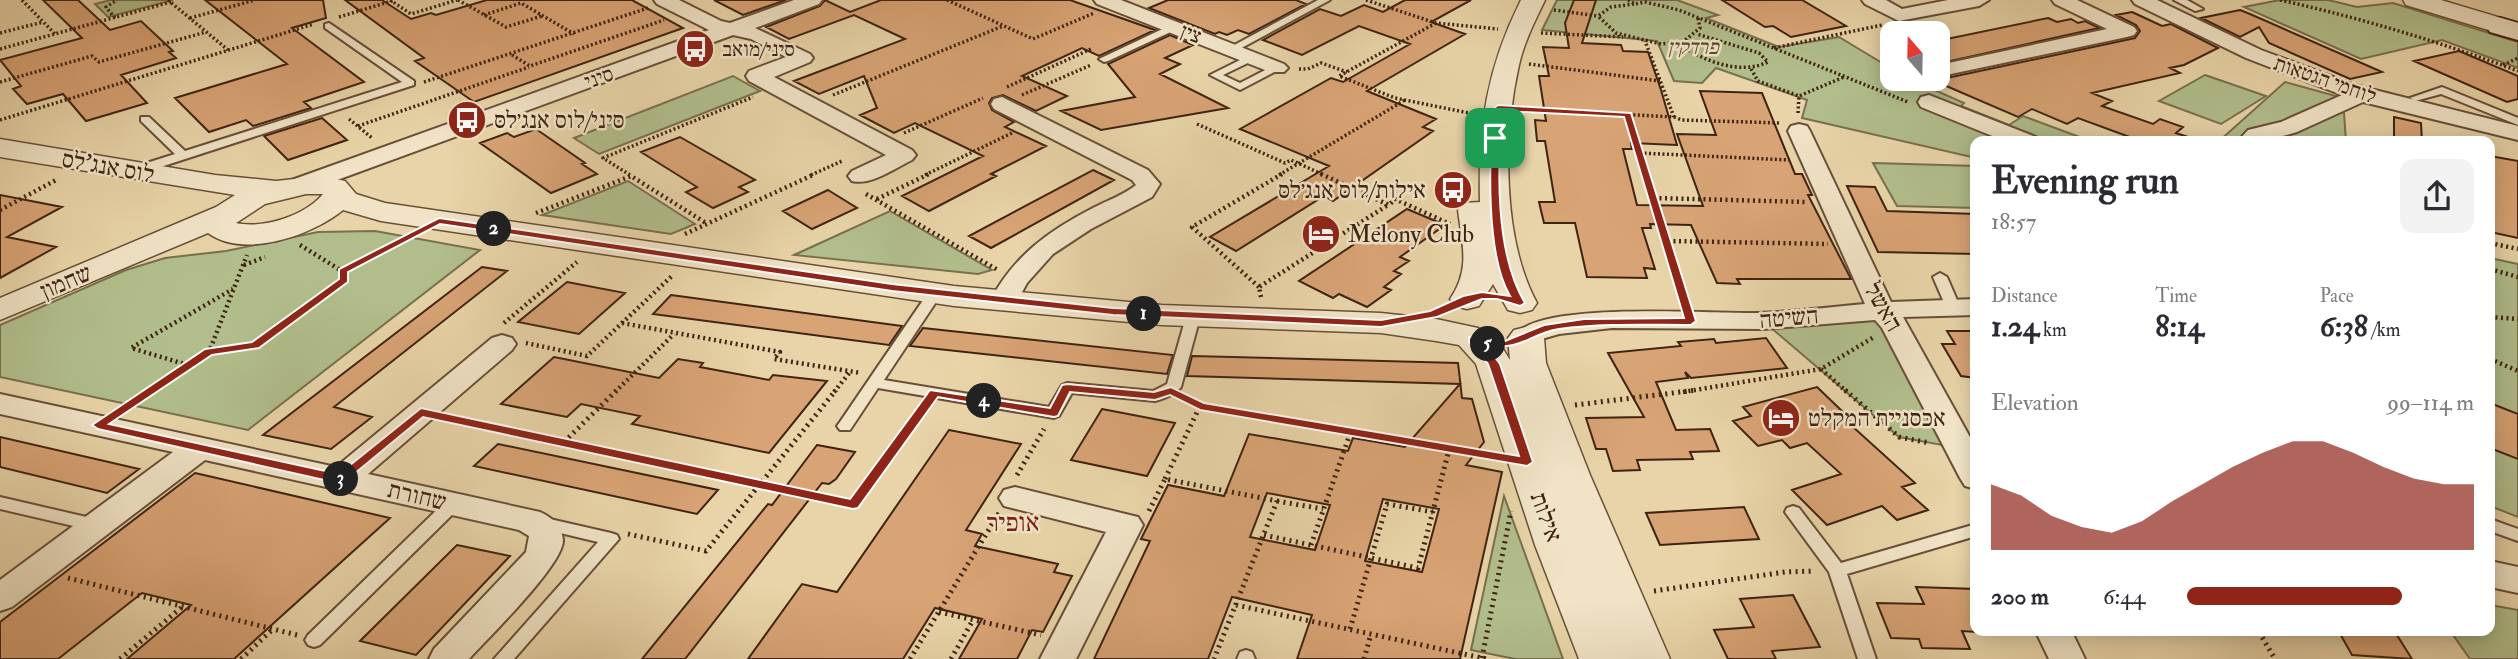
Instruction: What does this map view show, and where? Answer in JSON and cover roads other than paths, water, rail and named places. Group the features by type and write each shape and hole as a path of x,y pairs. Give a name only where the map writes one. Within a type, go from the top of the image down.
{"street":[{"name":"סיני","path":"290,188 813,0"},
{"path":"1872,0 1899,15 1938,3 1979,0"},
{"path":"1950,68 2127,31 2062,0"},
{"name":"לוחמי הגטאות","path":"2142,0 2251,53 2362,94 2518,133"},
{"path":"2415,0 2514,28"},
{"path":"2439,0 2514,28"},
{"path":"665,1 715,26 757,34 803,58 757,76 904,155 860,176"},
{"name":"צין","path":"1109,2 1277,68"},
{"name":"אילות","path":"1519,14 1507,61 1487,111 1472,167 1477,288 1466,320 1494,364 1556,545 1602,659"},
{"name":"אילות","path":"1519,14 1487,62 1487,111 1499,226 1508,280 1525,320 1528,363 1570,475 1647,659"},
{"path":"2255,136 2289,127 2362,94"},
{"path":"1001,95 1036,121 1140,175 1148,184 1143,192 1046,247 1028,262 1009,290"},
{"path":"1924,104 2012,136"},
{"name":"האשל","path":"1792,127 1813,162 1888,317 1970,468"},
{"name":"לוס אנג'לס","path":"0,148 133,171 243,227"},
{"name":"סיני","path":"338,193 355,174 388,155"},
{"path":"243,227 290,188 321,184 349,203 381,212 935,293 1009,290 1194,317 1381,323 1436,330 1466,320 1490,295 1525,320 1505,344 1466,320"},
{"path":"303,221 329,207 338,193"},
{"path":"243,227 342,214 381,212"},
{"name":"שחמון","path":"0,310 133,254 243,227"},
{"name":"השיטה","path":"1525,320 1557,326 1602,321 1763,321 1888,317 1964,307"},
{"path":"342,479 498,347"},
{"name":"שחורת","path":"0,404 528,520"},
{"path":"0,598 200,448"},
{"path":"1012,498 1126,525 1063,650"},
{"path":"447,659 544,552 547,533 528,520"},
{"path":"2495,576 2518,580"},
{"path":"2056,636 2067,659"}],"lane":[{"path":"1277,68 1240,87 1214,75 1240,54 1325,0"},
{"path":"2179,0 2198,9"},
{"path":"133,171 410,83 329,22"},
{"path":"1104,59 1172,27"},
{"path":"2415,98 2442,90 2518,122"},
{"path":"145,119 183,156"},
{"path":"1940,277 1964,307"},
{"path":"845,426 935,293"},
{"path":"877,380 934,393 1054,413 1067,387 1155,396 1171,391 1174,387 1194,317"},
{"path":"0,503 96,526"},
{"path":"314,640 453,504"},
{"path":"1793,512 1837,570 1867,659"},
{"path":"503,659 611,539 528,520"},
{"path":"2495,526 2518,535"},
{"path":"1837,570 1970,532"}],"place":[{"name":"סיני/מואב","path":"695,49"},
{"name":"סיני/לוס אנג׳לס","path":"467,120"},
{"name":"אילות/לוס אנג׳לס","path":"1453,190"},
{"name":"Melony Club","path":"1321,234"},
{"name":"אכסניית המקלט","path":"1781,418"}],"district":[{"name":"אופיר","path":"1013,523"}],"park label":[{"name":"פרדקין","path":"1693,47"}]}
